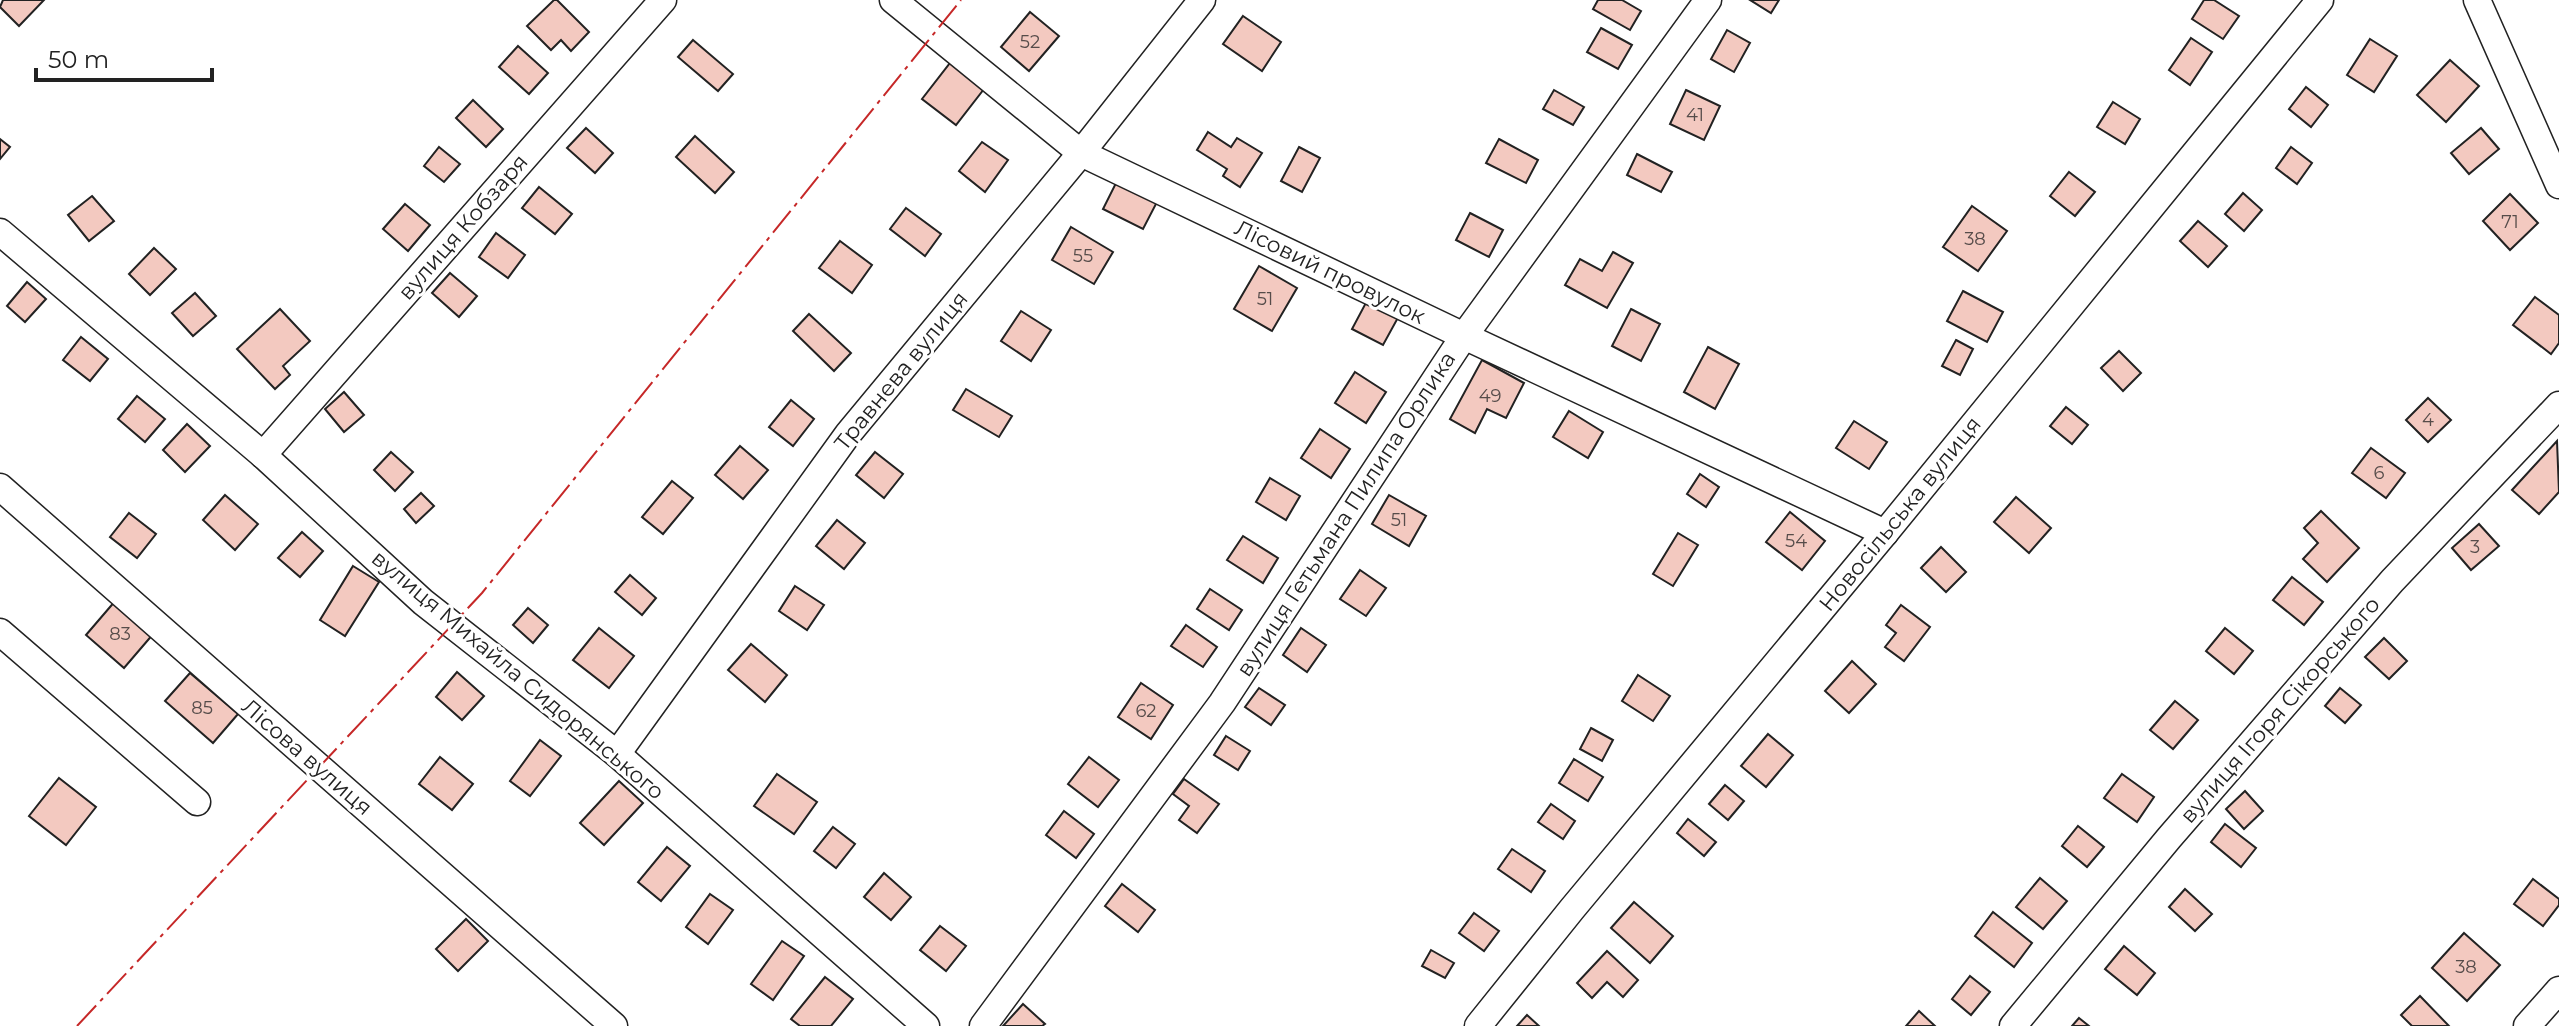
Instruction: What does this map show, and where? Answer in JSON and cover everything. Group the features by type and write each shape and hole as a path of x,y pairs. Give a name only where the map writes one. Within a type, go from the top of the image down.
{"street":[{"name":"вулиця Кобзаря","path":"263,455 663,0"},
{"name":"Лісовий провулок","path":"893,0 1081,153 1885,533"},
{"name":"Травнева вулиця","path":"617,754 848,434 1081,153 1202,0"},
{"name":"вулиця Гетьмана Пилипа Орлика","path":"983,1026 1222,703 1464,336 1708,0"},
{"name":"Новосільська вулиця","path":"1478,1026 2320,0"},
{"path":"2477,0 2559,185"},
{"name":"вулиця Михайла Сидорянського","path":"0,232 263,455 423,602 617,754 926,1026"},
{"name":"вулиця Ігоря Сікорського","path":"2013,1026 2169,838 2392,581 2559,405"},
{"name":"Лісова вулиця","path":"0,487 614,1026"},
{"path":"0,632 197,802"},
{"path":"2527,1026 2559,990"}],"building":[{"path":"3,0 44,0 19,26 0,7"},
{"path":"554,0 589,32 571,51 561,40 551,50 527,26"},
{"path":"1598,0 1622,0 1641,11 1630,30 1593,9"},
{"path":"1750,0 1779,0 1771,13"},
{"path":"2204,0 2214,0 2239,16 2223,39 2192,19"},
{"path":"1030,12 1059,36 1029,71 1001,47"},
{"path":"1243,16 1281,42 1262,71 1223,44"},
{"path":"1601,28 1632,45 1618,69 1587,52"},
{"path":"1727,30 1750,43 1734,72 1711,59"},
{"path":"2191,38 2212,52 2190,85 2169,70"},
{"path":"2370,39 2397,56 2374,92 2347,75"},
{"path":"693,40 733,74 718,91 678,57"},
{"path":"518,46 548,73 529,94 499,67"},
{"path":"2450,60 2479,86 2446,122 2417,95"},
{"path":"950,63 984,89 956,125 922,99"},
{"path":"2306,87 2328,105 2311,127 2289,109"},
{"path":"1554,90 1584,107 1573,125 1543,109"},
{"path":"1686,90 1720,106 1704,140 1670,124"},
{"path":"473,100 503,129 486,147 456,118"},
{"path":"2113,102 2140,119 2125,144 2097,127"},
{"path":"586,128 613,153 595,173 567,148"},
{"path":"2481,128 2499,149 2469,174 2451,153"},
{"path":"1208,132 1231,147 1237,138 1262,153 1240,187 1223,176 1227,169 1197,150"},
{"path":"695,136 734,172 715,193 676,157"},
{"path":"0,139 10,147 0,159"},
{"path":"1499,139 1538,160 1526,183 1486,163"},
{"path":"982,142 1008,160 985,192 959,171"},
{"path":"439,147 460,164 444,182 424,166"},
{"path":"1299,147 1320,158 1302,192 1281,181"},
{"path":"2291,147 2312,163 2297,184 2276,168"},
{"path":"1637,154 1672,172 1661,192 1627,175"},
{"path":"2069,172 2095,192 2075,216 2050,196"},
{"path":"1117,181 1157,202 1143,229 1103,209"},
{"path":"539,187 572,214 555,234 522,208"},
{"path":"2243,193 2262,210 2244,231 2225,214"},
{"path":"2510,194 2538,223 2510,250 2483,221"},
{"path":"92,196 114,221 89,241 68,215"},
{"path":"405,204 430,225 408,251 383,229"},
{"path":"1972,206 2007,231 1978,271 1943,247"},
{"path":"906,208 941,234 925,256 890,229"},
{"path":"1470,213 1503,230 1489,257 1456,240"},
{"path":"2198,221 2227,246 2208,267 2180,241"},
{"path":"1071,227 1113,252 1094,284 1052,260"},
{"path":"496,233 525,255 508,278 479,257"},
{"path":"840,241 872,265 852,293 819,268"},
{"path":"154,248 176,269 150,295 129,274"},
{"path":"1613,252 1633,263 1607,308 1565,285 1580,259 1602,271"},
{"path":"1259,266 1297,288 1272,331 1234,309"},
{"path":"450,273 477,296 459,317 432,293"},
{"path":"27,282 46,299 25,322 7,306"},
{"path":"1963,291 2003,312 1987,342 1947,321"},
{"path":"195,293 216,316 193,336 172,313"},
{"path":"1369,297 1400,314 1383,345 1352,329"},
{"path":"2535,297 2559,315 2559,343 2551,354 2513,325"},
{"path":"280,309 310,341 283,366 290,375 275,389 237,349"},
{"path":"1631,309 1660,324 1641,361 1612,346"},
{"path":"1021,311 1051,330 1031,361 1001,341"},
{"path":"809,314 851,353 834,371 793,331"},
{"path":"81,337 108,359 90,381 63,360"},
{"path":"1956,340 1973,349 1960,375 1942,366"},
{"path":"1708,347 1739,364 1715,409 1684,392"},
{"path":"2119,351 2141,373 2123,391 2101,368"},
{"path":"1482,360 1524,383 1506,418 1487,409 1475,433 1450,419"},
{"path":"1355,372 1386,392 1366,423 1335,403"},
{"path":"966,389 1012,416 999,437 953,410"},
{"path":"344,392 364,415 344,432 325,409"},
{"path":"137,396 165,419 145,442 118,419"},
{"path":"2428,398 2451,420 2428,442 2406,420"},
{"path":"791,400 814,419 793,446 769,427"},
{"path":"2066,407 2088,425 2072,444 2050,426"},
{"path":"1569,411 1603,432 1588,458 1553,437"},
{"path":"1854,421 1887,442 1869,469 1836,448"},
{"path":"187,424 210,446 185,472 163,450"},
{"path":"1320,429 1350,449 1331,478 1301,458"},
{"path":"2557,441 2559,492 2539,514 2512,490"},
{"path":"740,446 768,470 743,499 715,475"},
{"path":"2371,448 2405,473 2386,498 2352,473"},
{"path":"391,452 413,472 395,491 374,470"},
{"path":"875,452 903,474 884,498 856,475"},
{"path":"1700,474 1719,487 1706,507 1687,494"},
{"path":"1270,478 1300,496 1286,520 1256,502"},
{"path":"672,481 693,498 663,534 642,517"},
{"path":"421,493 434,506 416,523 404,509"},
{"path":"225,495 258,524 235,550 203,520"},
{"path":"1389,495 1426,516 1409,546 1372,524"},
{"path":"2016,497 2051,528 2029,553 1994,522"},
{"path":"2321,511 2359,548 2327,582 2303,559 2318,543 2304,528"},
{"path":"1790,512 1825,541 1802,570 1766,542"},
{"path":"129,513 156,534 137,558 110,537"},
{"path":"837,520 865,543 844,569 816,546"},
{"path":"2479,524 2499,546 2471,570 2452,548"},
{"path":"302,532 323,551 300,577 278,558"},
{"path":"1678,533 1698,545 1673,586 1653,574"},
{"path":"1243,536 1278,558 1263,583 1227,560"},
{"path":"1941,547 1966,572 1946,592 1921,568"},
{"path":"353,566 379,582 345,636 320,620"},
{"path":"1360,570 1386,588 1366,616 1340,599"},
{"path":"630,575 656,598 642,615 615,592"},
{"path":"2292,577 2323,602 2304,625 2273,600"},
{"path":"795,586 824,605 807,630 779,611"},
{"path":"1210,589 1242,610 1229,630 1197,609"},
{"path":"116,600 154,633 124,668 86,635"},
{"path":"1901,605 1930,627 1904,661 1885,647 1896,633 1886,625"},
{"path":"528,608 548,625 533,643 513,625"},
{"path":"1186,625 1217,647 1203,667 1171,646"},
{"path":"599,628 634,656 609,688 573,660"},
{"path":"1301,628 1326,645 1307,672 1283,655"},
{"path":"2225,628 2253,651 2234,674 2206,651"},
{"path":"2384,638 2407,661 2389,679 2365,657"},
{"path":"751,644 787,675 765,702 728,670"},
{"path":"1852,661 1876,684 1849,713 1825,691"},
{"path":"457,672 484,696 462,720 436,697"},
{"path":"190,673 238,714 213,743 165,701"},
{"path":"1638,675 1670,696 1653,721 1622,701"},
{"path":"1141,683 1173,705 1151,739 1118,717"},
{"path":"1259,688 1285,705 1271,725 1245,707"},
{"path":"2340,688 2361,705 2345,723 2325,706"},
{"path":"2175,701 2198,720 2173,749 2150,730"},
{"path":"1591,728 1613,740 1602,761 1580,749"},
{"path":"1768,734 1793,755 1766,787 1741,766"},
{"path":"1226,736 1250,751 1238,770 1214,755"},
{"path":"540,740 561,756 530,796 510,781"},
{"path":"440,757 473,784 452,810 419,784"},
{"path":"1089,757 1119,780 1098,807 1068,784"},
{"path":"1574,759 1603,777 1588,801 1559,783"},
{"path":"777,774 817,802 794,834 754,806"},
{"path":"2122,774 2154,797 2137,822 2104,798"},
{"path":"59,778 96,807 66,845 29,816"},
{"path":"1184,779 1219,804 1197,833 1179,820 1189,806 1173,794"},
{"path":"619,781 643,803 604,845 580,823"},
{"path":"1725,785 1744,801 1728,820 1709,804"},
{"path":"2245,791 2263,811 2244,829 2226,809"},
{"path":"1551,804 1575,821 1563,839 1538,822"},
{"path":"1064,811 1094,834 1076,858 1046,835"},
{"path":"1688,819 1716,842 1704,856 1677,833"},
{"path":"2225,824 2256,848 2241,867 2211,842"},
{"path":"2078,826 2104,847 2087,867 2062,846"},
{"path":"833,827 855,844 836,868 814,851"},
{"path":"667,847 690,866 661,901 638,882"},
{"path":"1512,849 1545,871 1531,892 1498,869"},
{"path":"884,873 911,897 891,920 864,897"},
{"path":"2040,878 2067,901 2043,929 2016,907"},
{"path":"2533,879 2559,899 2559,905 2543,926 2514,904"},
{"path":"1122,884 1155,910 1138,932 1105,906"},
{"path":"2185,889 2212,914 2195,931 2169,907"},
{"path":"710,894 733,910 708,944 686,927"},
{"path":"1634,902 1673,936 1650,963 1611,928"},
{"path":"1993,912 2032,943 2014,967 1975,936"},
{"path":"1474,913 1499,931 1484,951 1459,933"},
{"path":"466,919 488,941 458,971 436,949"},
{"path":"940,926 966,946 946,971 920,950"},
{"path":"2464,933 2500,965 2467,1001 2432,968"},
{"path":"782,941 804,956 773,1000 751,984"},
{"path":"2124,946 2155,973 2137,995 2105,969"},
{"path":"1431,950 1454,963 1445,978 1422,966"},
{"path":"1607,951 1638,980 1623,997 1607,982 1592,998 1577,983"},
{"path":"1970,976 1990,992 1971,1015 1952,999"},
{"path":"825,977 853,999 831,1026 800,1026 791,1019"},
{"path":"2420,996 2449,1026 2412,1026 2401,1015"},
{"path":"1023,1004 1045,1024 1003,1026"},
{"path":"1919,1011 1935,1026 1906,1026"},
{"path":"1527,1015 1539,1026 1517,1026"},
{"path":"2079,1018 2089,1026 2072,1026"}],"power":[{"path":"77,1026 482,593 961,0"}]}
